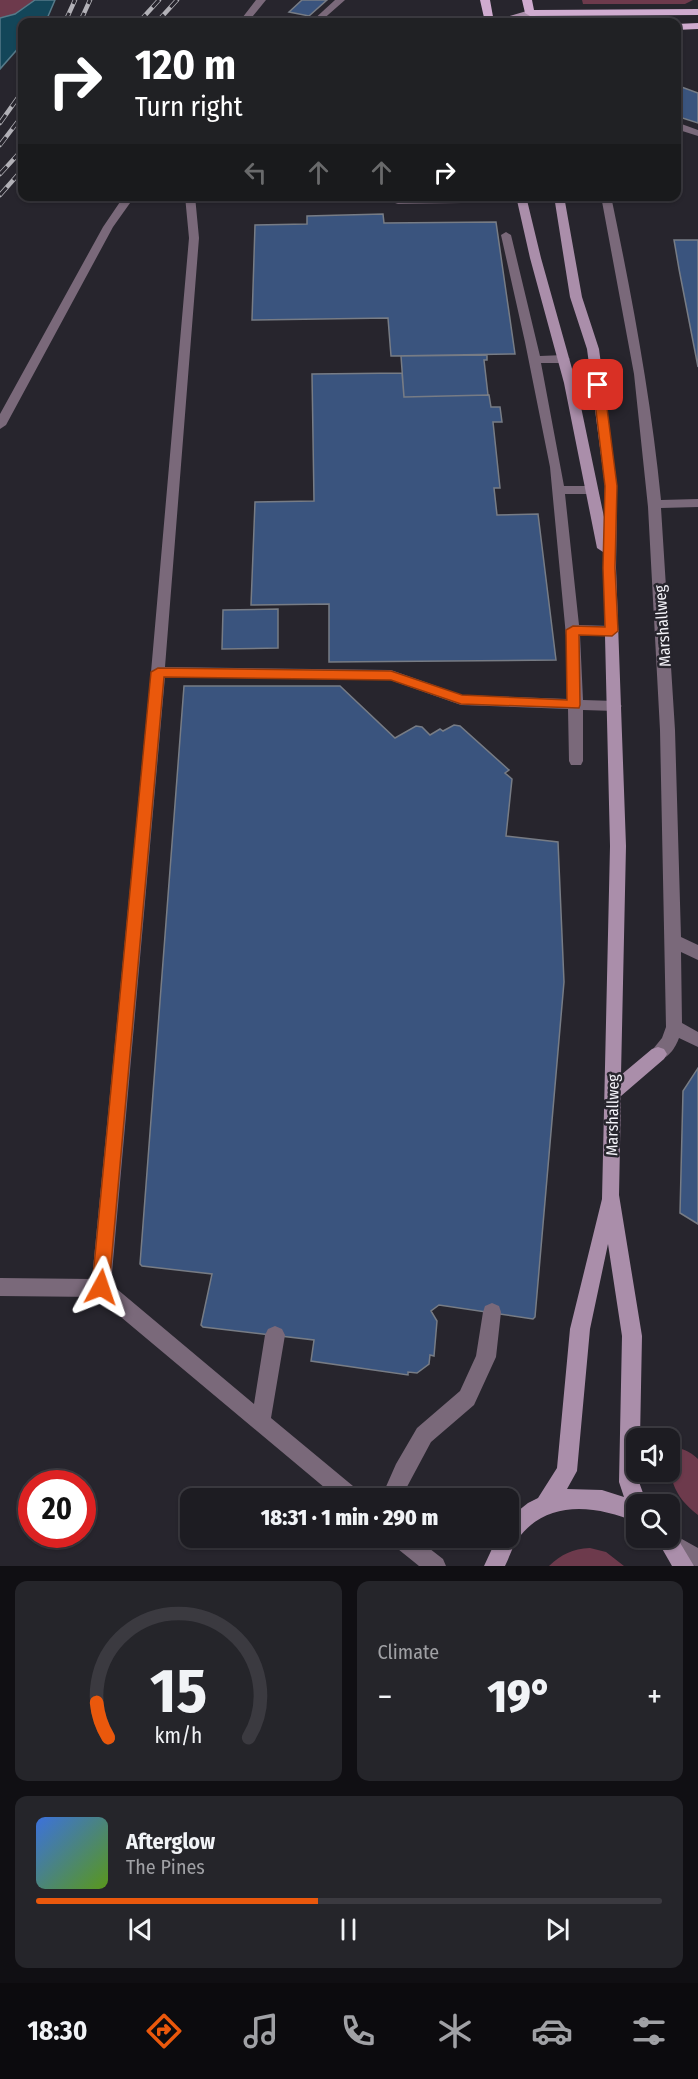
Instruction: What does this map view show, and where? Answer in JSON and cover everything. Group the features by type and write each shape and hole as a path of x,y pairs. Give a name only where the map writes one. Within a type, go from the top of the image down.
{"main road":[{"path":"485,0 489,18"},
{"path":"527,0 531,18 698,12"},
{"path":"681,27 698,26"},
{"name":"Marshallweg","path":"522,201 528,236 580,422 590,490 609,568"},
{"name":"Marshallweg","path":"561,201 576,297 593,349 611,486 609,568 618,846 610,1195 632,1336 629,1482 633,1494"},
{"path":"613,1092 658,1054"},
{"name":"Marshallweg","path":"546,1504 567,1471 580,1329 610,1195"},
{"path":"519,1523 546,1504 564,1498 602,1498 626,1508"},
{"path":"494,1566 502,1548"},
{"path":"674,1548 684,1566"}],"street":[{"path":"246,18 261,0"},
{"path":"320,18 340,0"},
{"path":"681,127 698,133"},
{"path":"0,425 108,227 126,201"},
{"path":"101,1287 158,672 194,238 190,201"},
{"name":"Marshallweg","path":"607,201 648,432 669,719 674,1027"},
{"path":"506,236 535,360 558,490 573,630 576,761"},
{"path":"535,360 564,359"},
{"path":"558,490 590,490"},
{"path":"653,504 698,503"},
{"path":"573,630 612,631"},
{"path":"158,672 391,675 461,700 615,706"},
{"path":"673,940 698,953"},
{"path":"658,1054 669,1042 674,1027 698,1040"},
{"path":"0,1287 101,1287 340,1488"},
{"path":"395,1488 424,1435 467,1398 486,1357 492,1312"},
{"path":"261,1422 275,1335"},
{"path":"413,1548 436,1566"},
{"path":"680,1548 698,1560"}],"shaded area":[{"path":"0,0 35,0 15,14 0,18"},
{"path":"582,0 693,0 685,4 583,4"},
{"path":"680,1449 698,1459 698,1515 682,1500 673,1482 680,1482"},
{"path":"590,1548 606,1552 624,1566 549,1566 568,1553"}],"water":[{"path":"35,0 55,0 47,18 18,18 18,49 0,69 0,18 15,14"}],"building":[{"path":"302,0 327,0 309,16 289,12"},
{"path":"681,87 698,93 698,123 681,118"},
{"path":"383,214 384,223 496,222 515,354 391,356 388,318 252,320 255,225 307,224 307,216"},
{"path":"674,240 698,240 698,367 679,269"},
{"path":"487,355 487,360 484,360 488,395 404,397 401,356"},
{"path":"402,373 404,397 489,395 491,407 500,407 502,422 493,422 500,488 494,488 497,515 538,514 556,660 329,662 329,604 251,605 255,502 314,501 312,374"},
{"path":"278,609 278,648 222,649 223,610"},
{"path":"184,686 340,686 395,738 416,726 422,727 430,735 440,729 443,731 454,725 460,726 509,770 505,773 512,779 506,836 558,842 564,982 535,1317 533,1319 439,1305 431,1311 437,1321 434,1356 430,1355 429,1364 417,1373 408,1372 408,1375 311,1361 314,1340 203,1327 201,1325 212,1274 140,1264"},
{"path":"698,1068 698,1224 680,1213 683,1091"}],"railway":[{"path":"67,18 75,0"},
{"path":"82,18 90,0"},
{"path":"143,18 159,0"},
{"path":"161,18 177,0"},
{"path":"0,123 18,98"},
{"path":"0,145 18,121"},
{"path":"0,174 18,154"},
{"path":"0,195 18,175"}],"route":[{"path":"101,1287 158,672 391,675 461,700 574,705 573,630 612,631 609,568 611,486 598,385"}]}
